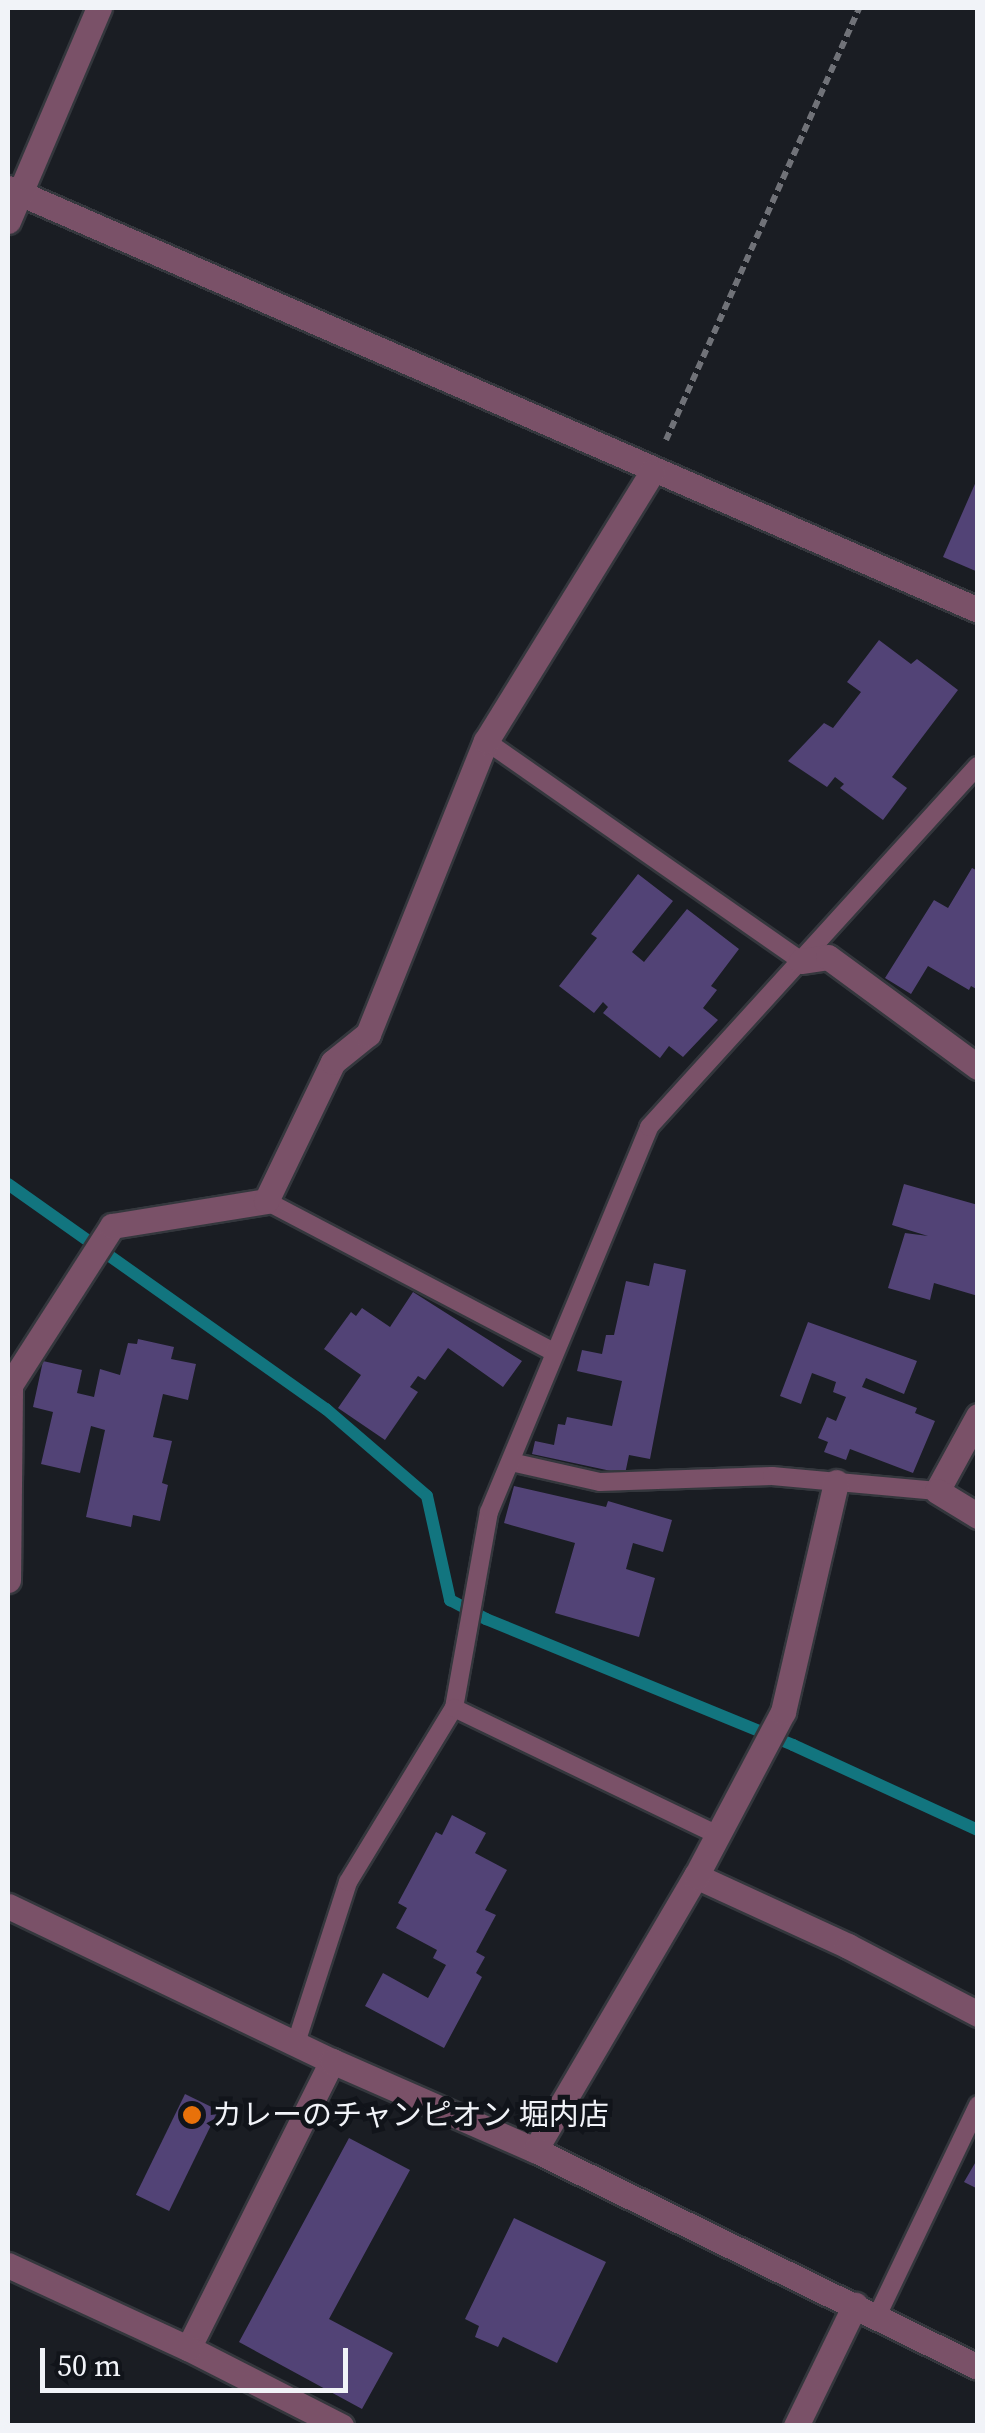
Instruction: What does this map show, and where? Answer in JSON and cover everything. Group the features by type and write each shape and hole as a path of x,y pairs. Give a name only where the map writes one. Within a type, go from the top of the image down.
{"street":[{"path":"8,221 13,191 99,8"},
{"path":"13,191 652,472 978,610"},
{"path":"8,1580 10,1385 112,1226 266,1201 333,1062 368,1034 486,741 652,472"},
{"path":"801,961 828,957 978,1067"},
{"path":"978,1416 937,1491 978,1516"},
{"path":"535,2150 696,1876 783,1712 836,1482"},
{"path":"696,1876 848,1946 978,2014"},
{"path":"8,1906 332,2061 535,2150 978,2367"},
{"path":"188,2348 332,2061"},
{"path":"8,2264 188,2348 341,2426"},
{"path":"796,2426 866,2311"}],"lane":[{"path":"486,741 801,961"},
{"path":"296,2043 348,1882 454,1708 489,1512 649,1126 978,766"},
{"path":"266,1201 554,1352"},
{"path":"511,1462 600,1482 772,1476 937,1491"},
{"path":"454,1708 718,1835"},
{"path":"866,2311 978,2105"}],"path":[{"path":"652,472 859,8"}],"building":[{"path":"978,477 978,572 943,557"},
{"path":"879,640 911,664 917,659 958,690 892,777 907,788 883,820 840,788 844,784 835,777 827,787 788,761 824,723 833,728 861,692 847,682"},
{"path":"972,868 978,871 978,990 971,986 969,990 928,966 911,994 885,978 934,900 948,908"},
{"path":"638,874 673,901 632,952 644,962 687,909 739,949 711,986 717,990 703,1008 718,1020 683,1057 669,1046 660,1058 603,1013 608,1007 603,1002 594,1013 559,986 597,938 591,934"},
{"path":"904,1184 978,1205 978,1296 934,1283 930,1300 888,1288 905,1233 928,1236 892,1225"},
{"path":"654,1263 686,1270 650,1459 629,1455 625,1474 532,1454 535,1441 554,1445 558,1424 565,1425 567,1417 612,1426 622,1381 577,1371 582,1350 602,1354 606,1335 614,1335 626,1281 649,1286"},
{"path":"413,1292 522,1361 503,1387 448,1348 425,1380 418,1376 410,1387 418,1392 385,1440 338,1408 361,1375 324,1349 351,1312 356,1316 362,1308 390,1327"},
{"path":"808,1322 917,1361 904,1394 866,1378 862,1387 917,1408 915,1413 935,1421 913,1473 850,1449 846,1460 824,1452 828,1442 818,1438 827,1417 836,1421 846,1397 833,1392 836,1382 812,1373 801,1404 780,1396"},
{"path":"138,1339 174,1347 171,1359 196,1364 188,1400 163,1394 153,1437 172,1441 162,1483 168,1485 160,1521 133,1515 131,1527 86,1517 105,1430 91,1426 80,1473 41,1464 53,1412 33,1407 43,1361 82,1370 77,1393 94,1397 100,1369 120,1375 128,1343 137,1344"},
{"path":"514,1486 606,1507 608,1501 672,1520 663,1552 633,1543 626,1569 655,1578 639,1637 555,1613 575,1543 504,1523"},
{"path":"452,1815 486,1833 475,1853 507,1870 485,1910 496,1915 476,1952 485,1957 476,1973 482,1977 444,2048 365,2006 383,1973 428,1998 446,1965 433,1958 437,1950 396,1928 407,1908 398,1903 436,1832 442,1835"},
{"path":"185,2094 218,2110 169,2211 136,2195"},
{"path":"349,2138 410,2170 329,2319 393,2353 362,2409 239,2342"},
{"path":"978,2158 978,2189 964,2182"},
{"path":"514,2218 606,2262 557,2363 503,2337 498,2347 475,2337 479,2326 465,2319"}],"waterway":[{"path":"8,1184 326,1409 427,1496 450,1600 486,1619 793,1745 978,1830"}],"place":[{"name":"カレーのチャンピオン 堀内店","path":"192,2115"}]}
